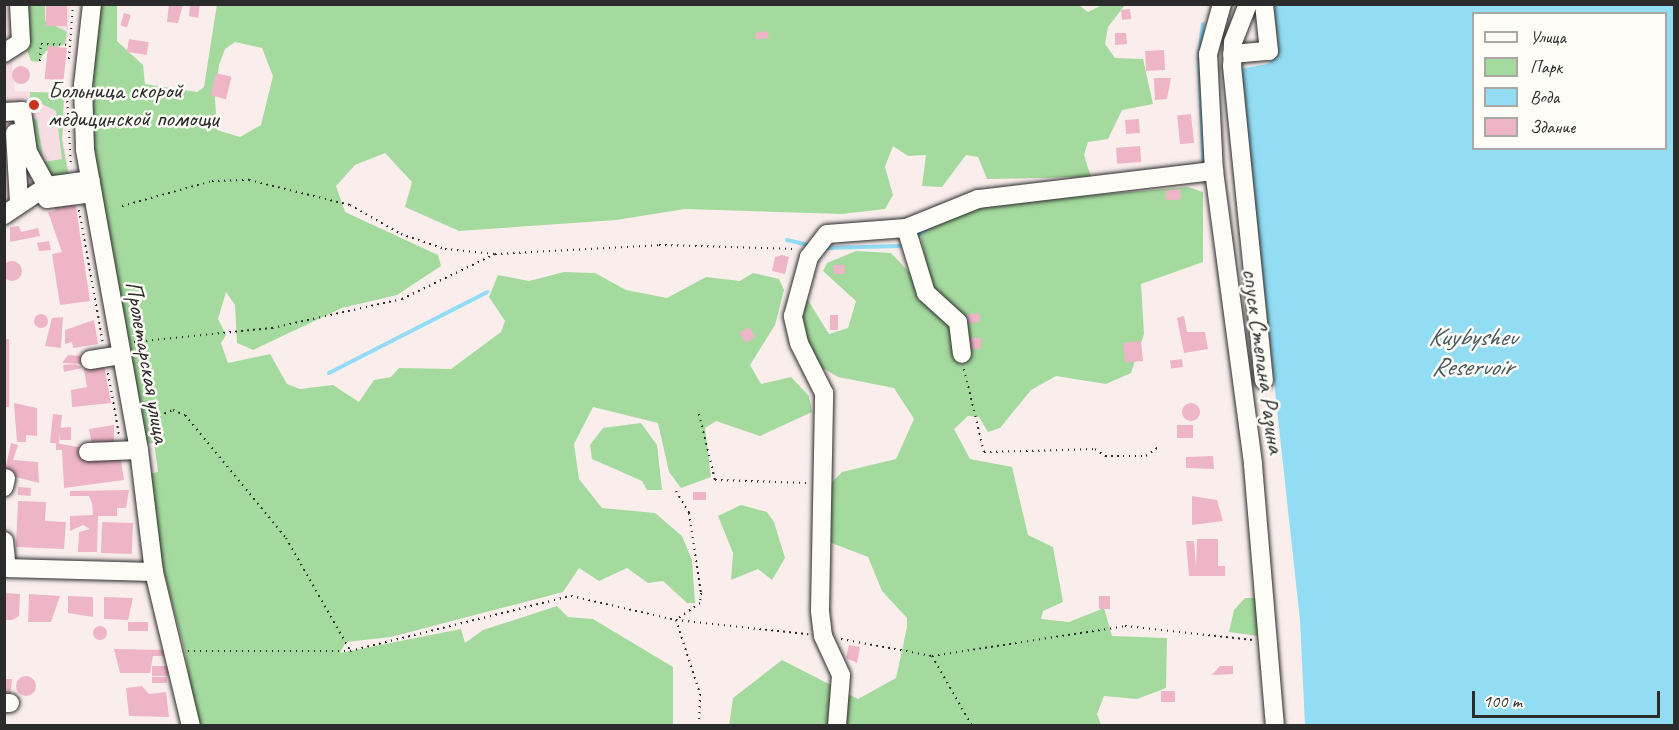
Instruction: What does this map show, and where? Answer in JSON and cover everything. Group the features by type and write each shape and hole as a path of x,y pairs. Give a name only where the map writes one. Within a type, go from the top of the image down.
{"street":[{"path":"4,52 21,42 19,4"},
{"name":"Пролетарская улица","path":"92,4 83,96 92,187 139,450 154,572 177,651 191,726"},
{"name":"спуск Степана Разина","path":"1222,4 1208,54 1214,171 1270,641 1275,726"},
{"path":"1248,4 1232,54 1264,380"},
{"path":"1232,54 1269,51 1264,4"},
{"path":"4,96 19,203"},
{"path":"8,112 22,111 28,152 47,193"},
{"path":"837,726 841,675 823,636 818,483 824,393 793,316 811,254 826,234 906,228 978,199 1214,171"},
{"path":"4,215 19,203 47,193 92,187"},
{"path":"906,228 926,293 958,322 962,354"},
{"path":"90,360 120,350"},
{"path":"88,452 139,450"},
{"path":"4,541 6,568 154,572"}],"path":[{"path":"40,61 41,44 70,45"},
{"path":"122,206 212,181 276,183 350,205 425,244 495,254 659,245 794,248 811,254"},
{"path":"120,350 272,328 402,299 495,254"},
{"path":"962,354 966,395 984,452 1095,449 1105,456 1146,456 1160,446"},
{"path":"134,427 173,410 186,415 286,538 350,651"},
{"path":"699,414 715,480 818,483"},
{"path":"676,491 689,513 701,598 676,620"},
{"path":"177,651 350,651 548,598 571,596 676,620 823,636 932,656 1125,626 1270,641"},
{"path":"676,620 700,694 699,726"},
{"path":"932,656 972,726"}],"shaded area":[{"name":"Больница скорой медицинской помощи","path":"5,5 70,5 67,42 30,40 29,52 11,58 15,91 64,93 63,139 72,191 28,205 28,213 5,221"}],"green space":[{"path":"217,4 1077,4 1088,12 1102,5 1125,5 1108,27 1105,44 1115,58 1143,59 1153,104 1122,110 1108,139 1088,142 1084,155 1091,177 987,179 978,157 966,155 942,187 922,186 926,155 908,156 893,146 885,167 893,195 885,209 842,214 685,209 616,220 459,231 405,207 412,182 385,153 355,165 336,186 345,212 438,255 441,266 397,295 342,308 253,350 237,343 235,305 226,292 218,319 226,335 221,343 228,363 270,354 287,384 300,389 333,385 359,402 374,380 391,377 399,368 451,369 501,332 505,321 489,297 498,275 529,281 564,272 595,273 626,290 667,298 706,277 740,281 753,273 779,279 784,290 775,325 750,365 761,384 791,377 809,396 812,412 760,436 716,421 705,428 711,477 681,488 669,472 658,423 593,407 574,444 579,479 602,508 655,513 682,536 692,560 695,603 687,603 663,581 648,583 627,568 599,581 579,568 563,592 391,637 346,642 340,653 461,629 465,643 483,630 557,606 568,617 593,619 673,667 673,725 194,725 186,656 161,561 149,474 158,472 154,443 144,444 92,150 91,84 99,5 117,5 117,41 143,65 145,84 197,92 204,87","holes":["235,42 262,48 273,76 261,125 240,137 217,130 215,99 219,65 225,49"]},
{"path":"22,5 45,5 45,21 67,32 65,44 46,51 38,62 31,61 25,44"},
{"path":"30,92 64,93 62,140 69,178 50,181 35,155 31,117 37,120 44,162 62,159 56,111 30,98"},
{"path":"1188,187 1203,192 1203,262 1141,284 1144,334 1131,373 1106,384 1056,376 1031,390 1000,428 988,432 979,417 968,416 954,429 970,459 1012,467 1028,535 1053,547 1063,602 1043,611 1041,619 1069,622 1104,608 1112,636 1167,638 1166,688 1137,699 1104,696 1097,714 1101,725 729,726 733,698 782,660 858,699 896,678 907,627 907,618 882,591 868,557 824,540 831,483 842,472 896,459 914,419 894,388 838,377 816,364 800,318 804,294 829,334 848,328 856,301 823,271 827,263 856,251 891,253 925,289 928,274 921,236 932,221 986,204"},
{"path":"641,423 657,445 662,490 647,490 642,481 592,459 590,445 603,428"},
{"path":"741,505 767,512 774,522 785,558 772,580 758,569 731,580 733,553 718,516"},
{"path":"1245,598 1256,598 1258,636 1229,632 1234,610"}],"water":[{"name":"Kuybyshev Reservoir","path":"1271,5 1674,5 1674,725 1305,725 1300,620 1240,69 1267,64 1275,57"}],"building":[{"path":"46,4 67,4 67,26 46,26"},
{"path":"169,4 183,4 178,23 167,22"},
{"path":"190,4 200,4 198,18 189,16"},
{"path":"1130,9 1131,19 1122,20 1121,10"},
{"path":"124,13 131,15 127,27 120,25"},
{"path":"768,31 769,38 756,40 755,33"},
{"path":"1115,33 1126,33 1127,44 1115,45"},
{"path":"129,39 149,42 147,55 127,52"},
{"path":"48,46 67,48 63,81 45,79"},
{"path":"1164,50 1165,70 1146,71 1145,51"},
{"path":"21,66 27,69 30,75 27,81 21,84 15,81 12,75 15,69"},
{"path":"216,73 232,77 226,99 210,95"},
{"path":"1154,78 1171,78 1167,99 1155,100"},
{"path":"1191,114 1194,143 1180,144 1177,115"},
{"path":"1139,119 1140,133 1126,134 1125,120"},
{"path":"1140,146 1141,162 1117,164 1116,148"},
{"path":"1180,189 1181,199 1166,201 1165,191"},
{"path":"75,201 90,301 60,305 52,254 62,252 48,212 55,211 54,205"},
{"path":"19,226 21,232 38,228 40,236 10,242 10,227"},
{"path":"49,241 51,250 39,251 37,243"},
{"path":"782,255 789,257 785,274 772,271 775,257"},
{"path":"8,261 16,261 22,267 22,275 16,281 8,281 2,275 2,267"},
{"path":"833,265 844,265 845,274 834,274"},
{"path":"979,313 980,322 968,323 967,314"},
{"path":"38,314 44,314 48,321 44,328 38,328 34,324 34,318"},
{"path":"830,315 838,315 838,330 830,330"},
{"path":"1184,316 1187,332 1205,332 1208,349 1184,353 1177,318"},
{"path":"63,317 61,348 45,346 52,318"},
{"path":"94,320 98,344 73,348 72,342 65,344 65,330"},
{"path":"749,327 755,337 746,343 740,333"},
{"path":"970,338 981,338 981,349 970,349"},
{"path":"4,339 9,339 9,407 4,407"},
{"path":"1141,341 1143,361 1125,363 1123,343"},
{"path":"68,355 84,356 83,364 62,363"},
{"path":"1182,359 1183,367 1171,368 1170,360"},
{"path":"75,364 82,368 64,372 63,365"},
{"path":"104,365 111,403 72,407 71,390 87,387 84,369"},
{"path":"14,403 37,408 37,436 26,435 26,442 17,442"},
{"path":"1191,403 1197,406 1200,412 1197,418 1191,421 1185,418 1182,412 1185,406"},
{"path":"53,414 62,415 59,444 50,443"},
{"path":"114,425 114,444 92,445 89,429"},
{"path":"1177,425 1193,425 1193,438 1177,438"},
{"path":"71,427 71,440 60,440 59,428"},
{"path":"11,443 18,445 13,460 38,462 39,483 4,474"},
{"path":"56,443 120,455 124,480 64,488 62,450 56,450"},
{"path":"1213,456 1214,469 1186,468 1186,457"},
{"path":"18,487 31,488 30,496 17,495"},
{"path":"129,490 126,508 117,508 117,516 98,516 97,552 78,552 79,532 90,529 83,525 70,531 70,516 93,515 92,503 89,496 70,496 70,491"},
{"path":"693,492 706,492 706,500 693,500"},
{"path":"1192,496 1217,500 1223,521 1192,525"},
{"path":"18,501 46,502 45,521 66,522 64,549 16,547"},
{"path":"102,522 133,523 132,554 101,553"},
{"path":"1197,539 1218,539 1218,566 1225,566 1225,576 1189,576 1186,541 1194,541 1196,567"},
{"path":"4,593 20,594 19,616 12,620 4,620"},
{"path":"29,594 60,596 51,622 28,622"},
{"path":"68,596 93,597 93,617 68,613"},
{"path":"1099,596 1110,596 1110,609 1099,609"},
{"path":"104,597 133,598 128,620 104,619"},
{"path":"128,622 148,622 148,631 128,631"},
{"path":"97,626 103,626 107,633 103,640 97,640 93,636 93,630"},
{"path":"849,645 860,647 857,663 846,658"},
{"path":"114,649 164,650 164,656 153,656 150,673 120,673"},
{"path":"152,666 168,666 168,676 152,676"},
{"path":"1220,666 1233,666 1233,674 1212,675"},
{"path":"22,676 30,676 36,682 36,690 30,696 22,696 16,690 16,682"},
{"path":"152,677 167,677 167,683 152,683"},
{"path":"4,679 12,679 10,698 4,698"},
{"path":"142,686 149,694 166,692 169,717 129,716 126,688"},
{"path":"1161,691 1175,691 1175,702 1161,702"}],"waterway":[{"path":"1203,24 1199,59 1204,168"},
{"path":"917,236 928,228"},
{"path":"787,240 812,246"},
{"path":"824,248 900,246"},
{"path":"329,373 487,292"}],"place":[{"name":"Больница скорой медицинской помощи","path":"34,105"}]}
